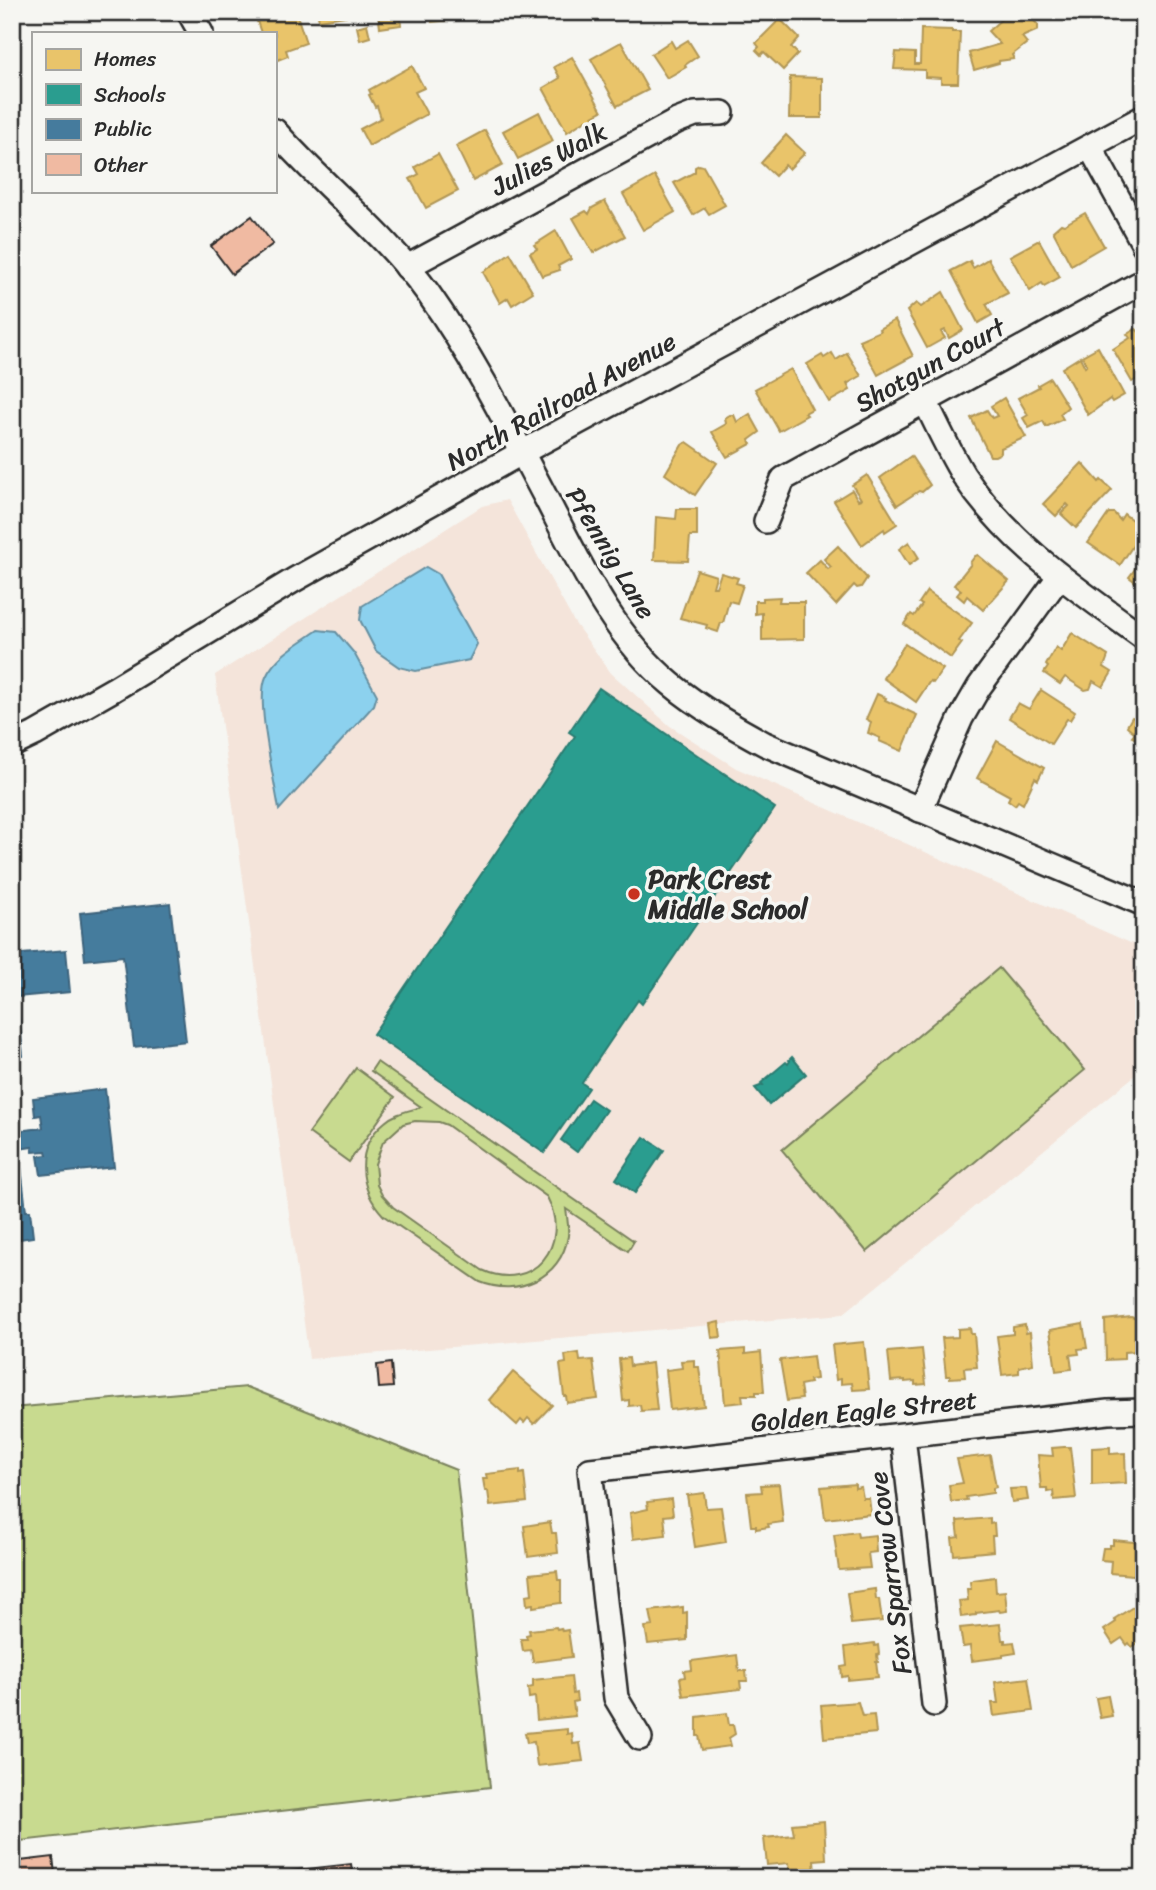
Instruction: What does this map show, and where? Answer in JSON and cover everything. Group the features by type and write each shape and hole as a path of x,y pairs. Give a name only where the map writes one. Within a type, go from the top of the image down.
{"street":[{"path":"189,12 200,32"},
{"name":"Julies Walk","path":"407,267 677,121 695,114 722,113"},
{"name":"North Railroad Avenue","path":"12,745 114,689 294,580 522,453 1144,117"},
{"name":"Pfennig Lane","path":"276,132 366,221 427,291 466,350 584,573 610,614 670,683 715,716 765,744 1144,904"},
{"path":"1090,147 1144,245"},
{"name":"Shotgun Court","path":"766,521 783,479 924,399 1144,281"},
{"path":"924,399 964,475 1015,539 1059,577 1144,638"},
{"path":"920,810 961,718 979,687 1059,577"},
{"name":"Golden Eagle Street","path":"640,1738 615,1698 590,1470 1108,1412 1144,1411"},
{"name":"Fox Sparrow Cove","path":"903,1436 934,1704"}],"shaded area":[{"name":"Park Crest Middle School","path":"507,500 574,622 611,673 670,726 736,768 1144,949 1144,1068 843,1314 309,1359 215,675 482,506"}],"green space":[{"path":"999,968 1085,1070 867,1252 782,1150"},
{"path":"377,1062 634,1241 628,1251 566,1209 568,1236 564,1251 547,1273 522,1285 494,1286 480,1282 384,1216 375,1205 365,1181 363,1168 368,1143 389,1119 421,1107 371,1071","holes":["415,1121 439,1122 547,1197 555,1232 551,1247 543,1260 532,1270 517,1275 500,1275 482,1270 393,1207 382,1195 377,1185 375,1164 383,1142 403,1124"]},
{"path":"356,1068 395,1097 349,1162 309,1133"},
{"path":"247,1387 456,1470 490,1787 12,1842 12,1408"}],"water":[{"path":"426,567 438,574 477,644 469,660 416,671 399,667 376,651 360,620 362,606"},
{"path":"318,630 336,632 354,653 377,695 374,705 279,810 264,722 263,688 270,669 276,662"}],"building: Homes":[{"path":"254,12 296,12 306,43 286,50 288,56 276,61 276,32 261,32"},
{"path":"317,12 358,12 358,14 319,20"},
{"path":"378,12 415,12 415,15 400,17 401,25 380,28"},
{"path":"431,12 471,12 471,18 432,22"},
{"path":"1005,12 1026,12 1038,25 1038,30 1022,37 1027,43 1012,55 1014,59 974,70 969,53 1000,44 988,31 1005,16"},
{"path":"780,19 799,38 791,47 798,54 783,70 764,52 761,55 756,50 759,47 756,43"},
{"path":"367,24 370,37 360,40 357,27"},
{"path":"921,29 960,32 958,83 941,83 941,78 925,77 925,70 894,69 896,52 915,53 915,64 920,64"},
{"path":"688,40 698,56 667,78 651,54 671,41 675,48"},
{"path":"621,42 648,90 617,106 591,59"},
{"path":"572,57 602,111 593,116 594,119 587,123 586,120 567,132 543,88 560,78 554,67"},
{"path":"412,66 424,88 415,92 427,114 369,146 360,129 381,118 369,90"},
{"path":"790,77 822,78 822,118 789,118"},
{"path":"539,112 553,141 518,159 503,131"},
{"path":"485,130 503,165 473,181 456,146"},
{"path":"786,135 805,153 789,169 785,165 775,176 761,163"},
{"path":"438,154 458,191 426,208 410,179 419,174 415,167"},
{"path":"703,166 725,205 709,214 705,208 693,215 674,183 695,172 695,167"},
{"path":"655,176 675,212 643,230 623,194"},
{"path":"605,201 625,236 593,253 573,218 586,211 589,214 592,208"},
{"path":"1085,213 1104,246 1071,265 1053,231 1061,224 1064,225"},
{"path":"556,231 571,259 558,266 560,270 542,276 530,253 537,249 534,245"},
{"path":"1039,240 1060,277 1044,286 1042,283 1030,291 1010,256"},
{"path":"510,253 533,292 512,305 508,298 500,303 483,272"},
{"path":"988,259 1008,293 986,304 992,315 978,323 951,271 970,261 973,268"},
{"path":"943,292 963,330 949,338 945,330 941,332 945,338 927,348 907,311 916,303 921,307"},
{"path":"895,320 913,356 878,375 859,340 880,331 879,329"},
{"path":"1136,329 1139,332 1144,330 1144,375 1132,382 1113,349 1130,338 1127,334"},
{"path":"1098,347 1124,395 1112,402 1110,399 1088,415 1062,368 1080,357 1085,367 1087,365 1082,356"},
{"path":"832,353 836,360 847,353 861,376 847,384 850,390 829,402 807,364 822,355 824,358"},
{"path":"791,369 812,409 805,413 807,415 779,431 755,389"},
{"path":"1050,378 1068,407 1060,414 1063,419 1046,427 1043,421 1029,428 1023,418 1028,415 1018,398"},
{"path":"1004,398 1026,437 1001,448 1001,453 990,456 971,418 987,410 992,418 997,416 991,406"},
{"path":"750,414 760,432 749,440 751,444 727,457 712,432 726,424 725,418 730,415 734,415 737,422"},
{"path":"687,442 717,463 695,495 665,474 682,445"},
{"path":"911,456 930,485 897,505 880,478"},
{"path":"1082,463 1099,482 1101,480 1112,490 1076,528 1061,514 1069,506 1067,504 1056,516 1043,504"},
{"path":"867,475 897,524 885,532 884,529 862,545 834,501 852,490 858,500 861,499 852,485"},
{"path":"677,509 697,509 697,536 690,536 688,561 654,560 656,517 676,519"},
{"path":"1109,513 1114,513 1120,520 1124,514 1144,529 1120,565 1088,543"},
{"path":"909,542 919,558 909,565 899,549"},
{"path":"838,546 867,578 861,587 854,585 836,605 806,573 820,560 828,569 831,567 824,559"},
{"path":"978,555 1009,581 983,610 967,596 964,601 957,595 961,590 954,585"},
{"path":"1144,557 1144,588 1143,588 1129,577"},
{"path":"697,570 716,576 713,587 716,587 721,573 738,578 736,583 743,585 737,603 729,601 718,632 706,628 707,625 680,618"},
{"path":"927,591 972,623 951,658 904,624 922,605 919,603"},
{"path":"780,597 779,602 804,602 804,639 762,640 762,613 755,614 755,601"},
{"path":"1072,633 1108,656 1104,667 1112,672 1103,687 1093,681 1090,689 1085,690 1065,677 1060,684 1044,673 1056,647 1061,651"},
{"path":"905,644 943,669 933,683 930,681 916,702 883,678"},
{"path":"1041,690 1075,712 1070,720 1067,719 1051,744 1009,718 1018,703 1029,709"},
{"path":"877,694 917,715 902,751 868,733 871,722 866,719"},
{"path":"1144,700 1144,743 1132,737 1135,733 1127,726"},
{"path":"997,741 1044,768 1038,780 1035,778 1023,804 1018,801 1015,805 1008,800 1010,796 977,778"},
{"path":"1131,1317 1137,1319 1138,1351 1124,1352 1124,1359 1106,1360 1105,1320"},
{"path":"719,1322 721,1337 712,1338 710,1324"},
{"path":"1083,1324 1087,1348 1078,1349 1079,1354 1070,1355 1072,1369 1056,1371 1050,1330"},
{"path":"1025,1325 1026,1333 1030,1332 1033,1364 1019,1367 1019,1373 1002,1375 997,1336 1013,1334 1013,1327"},
{"path":"970,1328 971,1334 974,1334 977,1367 964,1368 965,1377 950,1378 946,1376 942,1338 958,1337 958,1329"},
{"path":"864,1342 869,1389 853,1390 852,1383 841,1384 841,1379 836,1380 832,1345"},
{"path":"745,1349 745,1354 761,1352 764,1392 742,1395 743,1402 725,1404 720,1351"},
{"path":"922,1349 926,1384 915,1385 915,1381 905,1380 891,1381 888,1352"},
{"path":"579,1353 580,1361 593,1360 598,1399 567,1403 560,1364 566,1363 565,1355"},
{"path":"813,1356 816,1379 800,1385 802,1399 787,1401 780,1360"},
{"path":"629,1358 630,1366 652,1363 657,1410 641,1411 640,1405 629,1406 629,1400 623,1401 619,1359"},
{"path":"694,1360 694,1367 699,1367 704,1406 670,1410 666,1370 682,1368 681,1361"},
{"path":"513,1372 552,1405 534,1424 528,1418 517,1425 489,1400"},
{"path":"1070,1447 1076,1498 1054,1500 1053,1491 1047,1492 1047,1488 1041,1488 1038,1455 1053,1456 1052,1448"},
{"path":"1110,1447 1110,1454 1125,1453 1126,1483 1092,1485 1092,1448"},
{"path":"990,1455 996,1487 993,1488 993,1493 951,1502 949,1485 963,1483 957,1459"},
{"path":"520,1470 520,1474 524,1473 527,1502 490,1506 483,1479 487,1479 486,1474"},
{"path":"779,1484 783,1522 756,1529 756,1526 751,1526 747,1493 762,1492 761,1485"},
{"path":"855,1484 855,1488 861,1487 863,1498 869,1498 871,1514 825,1519 821,1487"},
{"path":"1026,1488 1028,1500 1012,1502 1010,1489"},
{"path":"704,1493 706,1508 721,1507 726,1542 695,1547 687,1495"},
{"path":"671,1499 673,1515 664,1516 666,1535 633,1539 630,1513 648,1509 647,1502"},
{"path":"990,1518 990,1524 994,1523 993,1551 954,1555 952,1538 959,1537 957,1521"},
{"path":"550,1522 552,1533 556,1533 558,1553 528,1557 524,1526"},
{"path":"857,1532 858,1537 875,1535 876,1552 868,1553 870,1568 839,1570 834,1535"},
{"path":"1113,1540 1144,1543 1144,1576 1110,1573 1111,1561 1101,1560 1103,1548 1113,1545"},
{"path":"557,1571 558,1580 561,1580 561,1603 533,1607 533,1604 527,1605 526,1595 532,1594 530,1574"},
{"path":"995,1577 996,1592 1005,1591 1007,1611 961,1617 959,1601 968,1600 967,1589 971,1589 970,1582"},
{"path":"875,1589 882,1621 851,1624 847,1593"},
{"path":"1144,1600 1144,1639 1132,1647 1122,1638 1113,1644 1104,1630 1116,1622 1114,1619"},
{"path":"683,1607 683,1613 687,1612 687,1640 648,1644 645,1627 653,1626 650,1611"},
{"path":"1000,1624 1002,1640 1005,1640 1005,1643 1014,1642 1016,1653 972,1661 970,1646 963,1647 960,1628"},
{"path":"556,1627 562,1631 568,1630 572,1657 533,1662 531,1650 523,1651 521,1639 527,1639 529,1630"},
{"path":"874,1643 875,1646 878,1645 878,1677 848,1680 848,1676 842,1677 841,1667 847,1666 845,1647"},
{"path":"737,1655 739,1671 746,1671 747,1681 740,1681 741,1689 683,1696 680,1678 685,1677 684,1671 692,1670 691,1661"},
{"path":"571,1676 573,1694 576,1693 577,1701 573,1702 575,1716 537,1720 535,1697 529,1698 528,1688 533,1687 533,1680"},
{"path":"1028,1678 1033,1711 994,1716 992,1703 998,1703 995,1682"},
{"path":"1108,1696 1112,1716 1100,1718 1096,1698"},
{"path":"858,1702 862,1716 874,1715 876,1733 824,1738 821,1705"},
{"path":"727,1713 729,1725 733,1725 735,1734 729,1738 731,1746 702,1750 697,1736 697,1717"},
{"path":"567,1729 567,1734 572,1733 573,1744 580,1743 583,1761 537,1766 534,1742 527,1743 525,1733"},
{"path":"824,1821 826,1859 814,1860 815,1873 791,1876 789,1863 767,1865 764,1838 794,1835 792,1824"}],"building: Schools":[{"path":"599,688 775,808 642,1004 638,1000 582,1083 589,1088 544,1153 373,1034 575,736 569,732"},
{"path":"792,1057 806,1074 769,1105 755,1088 763,1085 761,1083 786,1062 788,1064"},
{"path":"590,1099 606,1110 577,1152 561,1140"},
{"path":"644,1137 664,1150 635,1193 616,1179"}],"building: Public":[{"path":"170,903 186,1041 134,1047 123,956 85,960 80,913"},
{"path":"66,950 70,992 17,997 23,1056 12,1058 12,955"},
{"path":"105,1089 114,1167 41,1175 38,1156 47,1155 46,1151 33,1152 32,1147 19,1149 26,1211 30,1211 33,1237 13,1240 12,1093 16,1131 43,1128 41,1115 35,1116 33,1098"},
{"path":"12,1313 19,1343 12,1346"}],"building: Other":[{"path":"252,216 273,244 232,274 211,246"},
{"path":"391,1363 393,1387 379,1388 377,1365"},
{"path":"53,1857 55,1874 12,1878 12,1862"},
{"path":"351,1864 353,1878 235,1878 235,1877"}],"place":[{"name":"Park Crest Middle School","path":"634,894"}]}
